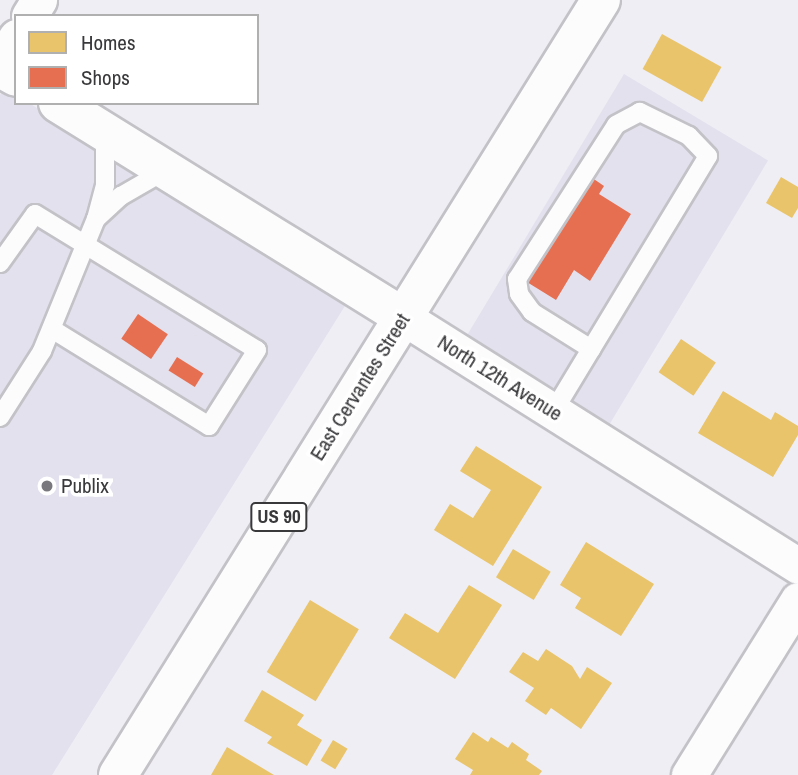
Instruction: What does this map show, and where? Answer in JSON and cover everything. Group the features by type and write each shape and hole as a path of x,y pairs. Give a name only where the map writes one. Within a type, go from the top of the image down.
{"main road":[{"name":"East Cervantes Street","path":"118,775 601,0"},
{"name":"North 12th Avenue","path":"61,105 403,317"}],"street":[{"path":"0,65 14,40"},
{"name":"North 12th Avenue","path":"403,317 798,566"},
{"path":"689,775 798,600"}],"lane":[{"path":"553,412 708,156 689,136 640,112 616,125 517,279 519,294 532,312 591,349"},
{"path":"0,417 42,352 96,219 105,185 104,132"},
{"path":"96,219 121,196 166,170"},
{"path":"0,263 35,214 257,350 209,426 52,329"}],"shaded area":[{"path":"624,74 768,161 609,425 465,338"},
{"path":"4,88 14,94 14,105 32,105 348,301 52,775 0,775 0,95"}],"building: Homes":[{"path":"662,34 721,67 702,102 643,69"},
{"path":"781,177 798,187 798,208 792,218 766,203"},
{"path":"681,339 716,362 693,396 659,372"},
{"path":"723,391 771,420 775,412 798,426 798,435 773,477 698,433"},
{"path":"476,446 542,487 493,566 434,530 450,504 473,518 491,490 460,471"},
{"path":"586,542 654,584 621,636 575,608 581,598 560,585"},
{"path":"513,549 551,572 534,600 496,577"},
{"path":"469,585 502,605 455,679 389,638 405,613 438,633"},
{"path":"310,600 359,629 316,701 267,672"},
{"path":"546,649 572,666 580,679 587,667 612,683 581,729 551,708 546,715 525,701 534,688 509,672 523,652 538,661"},
{"path":"262,690 304,715 297,725 322,740 307,766 267,743 272,737 244,721"},
{"path":"473,732 488,742 491,737 508,748 512,742 529,754 526,760 542,771 539,775 470,775 473,770 455,759"},
{"path":"333,740 348,749 335,769 321,761"},
{"path":"227,747 274,775 211,775"}],"building: Shops":[{"path":"588,175 604,186 599,194 631,214 590,281 574,270 556,300 522,279"},
{"path":"138,314 168,334 151,359 121,339"},
{"path":"177,357 203,373 195,387 169,371"}],"place":[{"name":"Publix","path":"47,486"}]}
